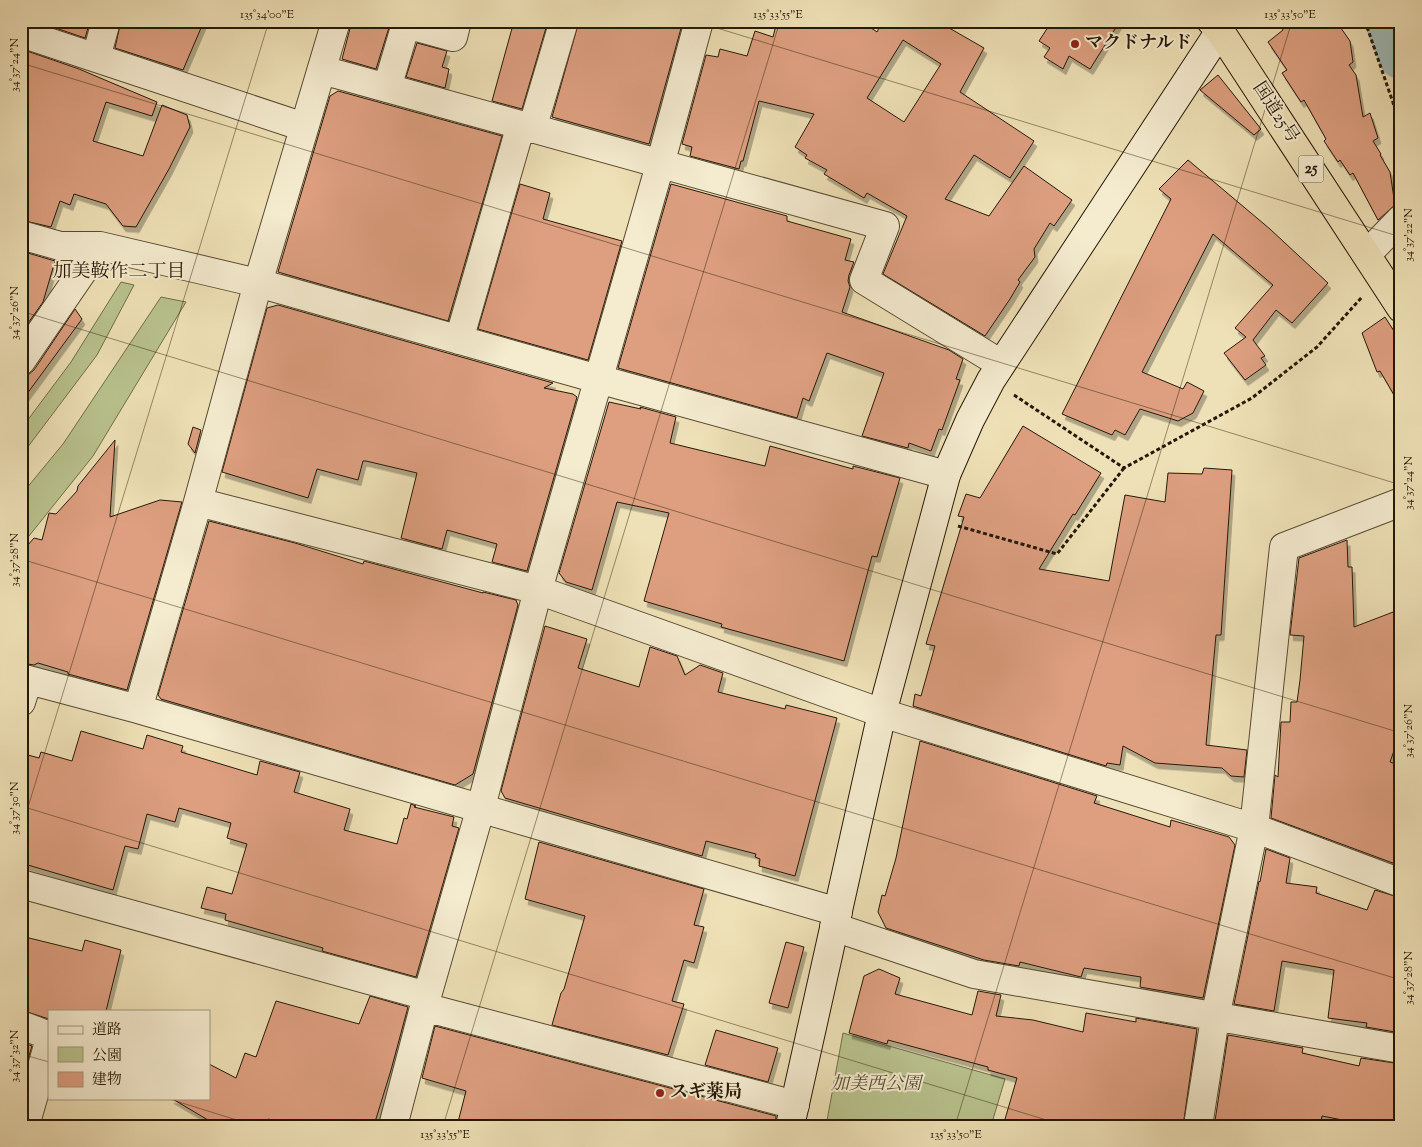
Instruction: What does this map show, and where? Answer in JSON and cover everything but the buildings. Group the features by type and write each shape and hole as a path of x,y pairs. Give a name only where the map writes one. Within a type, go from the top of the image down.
{"highway":[{"name":"国道25号","path":"1216,26 1401,308"}],"street":[{"path":"96,58 106,21"},
{"path":"138,708 198,502 258,283 336,21"},
{"path":"387,88 406,24 453,37 457,21"},
{"path":"459,340 526,127 564,21"},
{"path":"393,1126 481,807 538,590 660,165 699,21"},
{"path":"21,884 426,1002 793,1115 882,713 946,475 970,420 996,372 1216,26"},
{"path":"21,34 304,127"},
{"path":"322,70 885,226 864,280 996,372"},
{"path":"1367,254 1401,219"},
{"path":"21,234 60,246 100,246 258,283 946,475"},
{"path":"21,361 100,246"},
{"path":"198,502 538,590 882,713 1254,828 1401,883"},
{"path":"1198,1126 1215,1018 1254,828 1284,547 1401,502"},
{"path":"24,687 138,708 481,807 836,919 974,974 1215,1018 1401,1049"},
{"path":"21,1025 42,1033 48,1042 24,1126"}],"path":[{"path":"1365,21 1401,126"},
{"path":"934,520 1057,554 1124,468 1252,398 1317,347 1367,290"},
{"path":"996,372 1124,468"}],"green space":[{"path":"121,282 134,285 97,355 21,456 21,429 71,362"},
{"path":"161,297 186,302 93,456 21,546 21,495 63,444"},
{"name":"加美西公園","path":"843,1033 1005,1079 991,1126 826,1126"}],"waterway":[{"path":"1388,21 1401,56"}],"place":[{"name":"マクドナルド","path":"1075,44"},
{"name":"スギ薬局","path":"660,1093"}],"district":[{"name":"加美鞍作二丁目","path":"119,272"}]}
